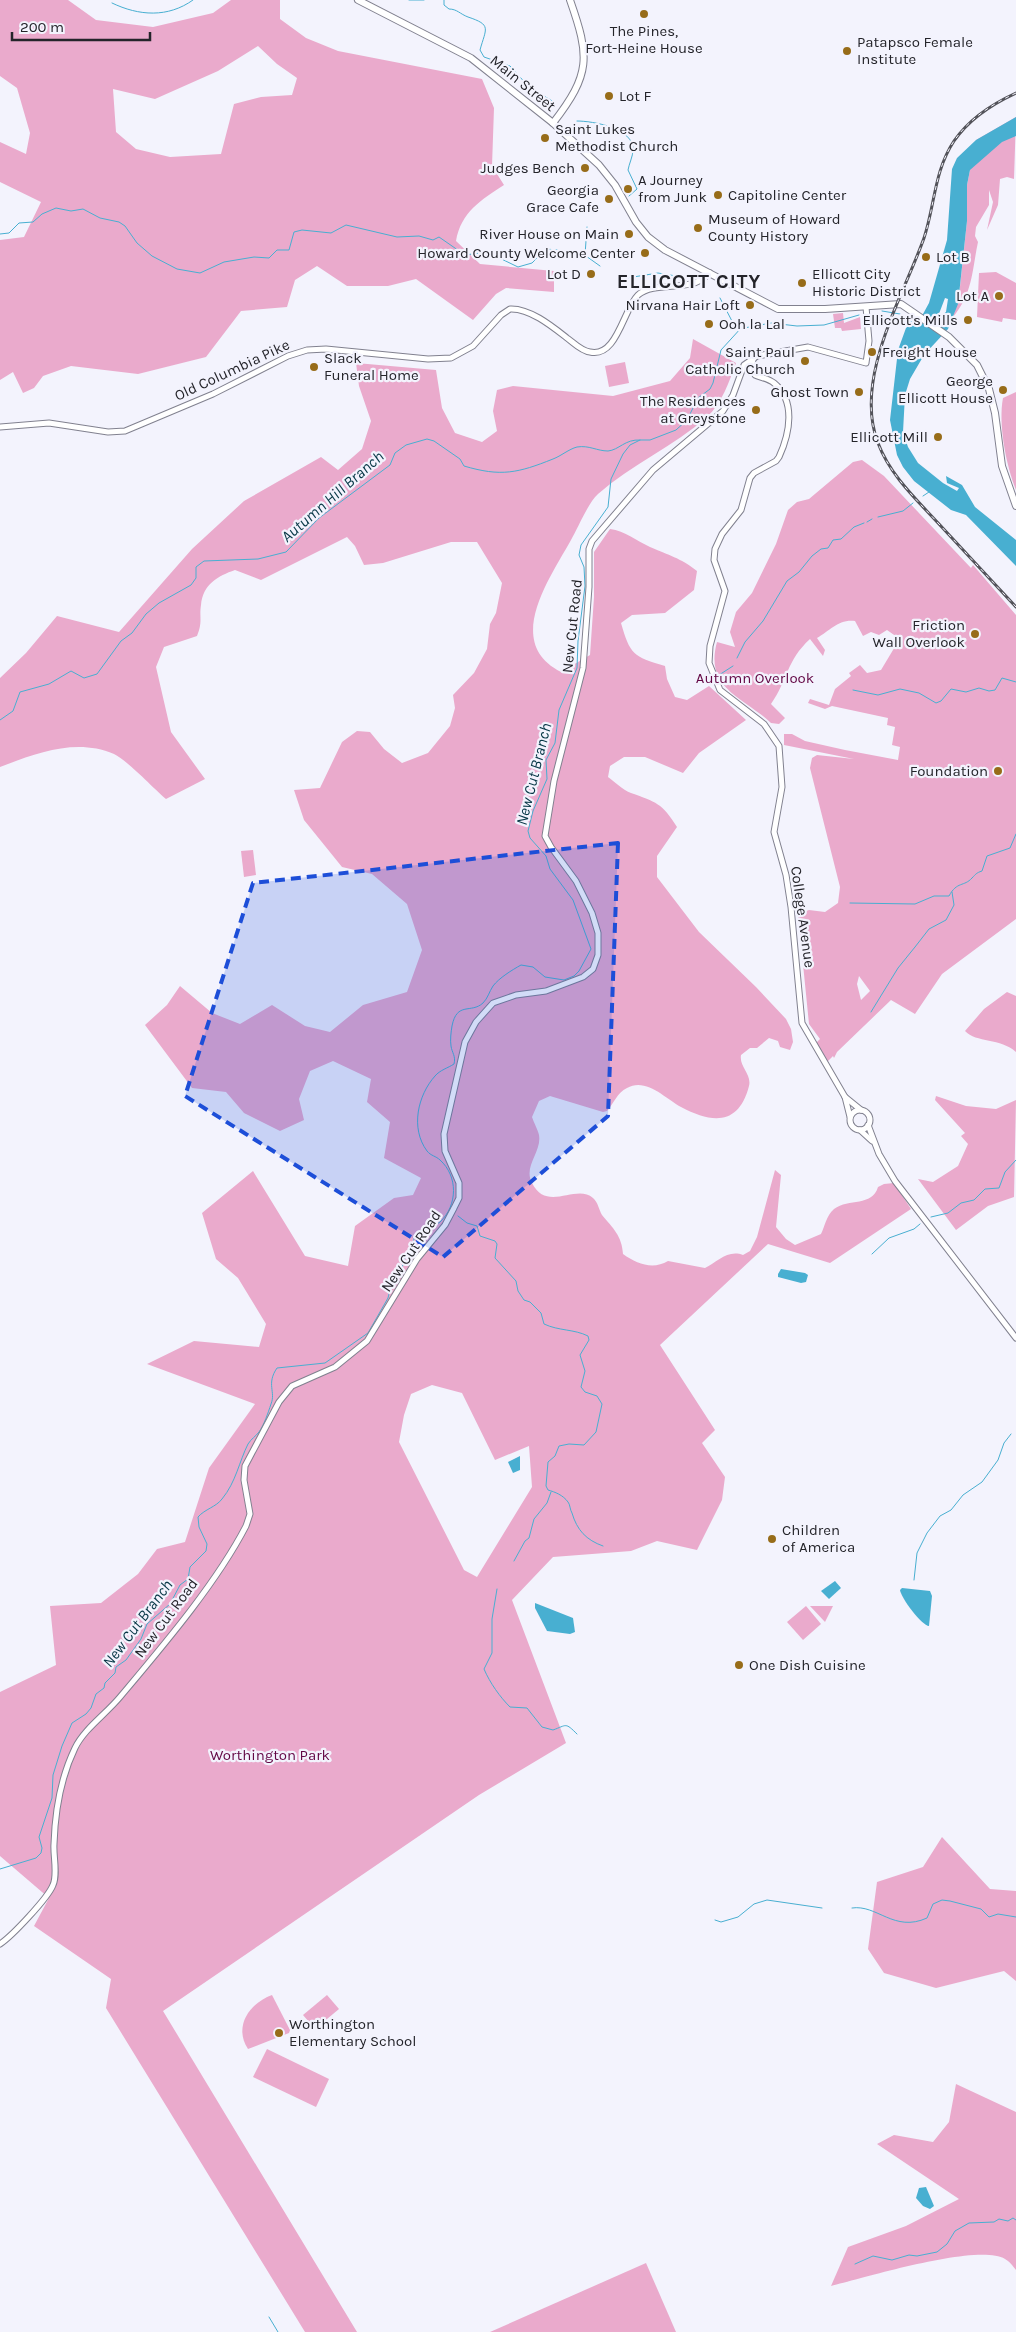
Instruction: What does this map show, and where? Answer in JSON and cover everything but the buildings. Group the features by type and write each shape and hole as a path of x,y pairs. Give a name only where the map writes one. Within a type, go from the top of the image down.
{"main road":[{"name":"Main Street","path":"358,0 460,51 554,123 604,170 636,222 648,237 665,250 778,309 866,307 901,304 949,337 977,364 989,389 995,413 1002,466 1016,506"},
{"path":"554,123 576,90 584,68 582,33 570,0"}],"street":[{"name":"Old Columbia Pike","path":"0,427 49,423 108,432 125,431 213,394 288,356 307,350 326,349 428,359 451,358 473,346 501,315 510,309 520,310 547,324 587,352 598,352 613,341 626,314 639,294 648,289 689,285 710,273"},
{"path":"753,360 760,355 808,347 866,363 869,341 866,307"},
{"name":"College Avenue","path":"753,360 752,368 755,375 772,382 784,394 788,404 789,418 779,457 776,461 754,473 750,478 741,510 722,534 715,549 714,560 724,591 710,646 708,662 720,690 764,724 779,746 782,787 774,832 790,899 802,1023 844,1097 853,1127 860,1130 874,1142"},
{"name":"New Cut Road","path":"0,1944 16,1930 54,1885 54,1841 59,1801 64,1777 79,1740 115,1704 170,1634 241,1536 250,1514 244,1480 245,1466 279,1402 292,1386 335,1367 367,1341 417,1259 450,1218 460,1190 456,1174 445,1151 444,1134 465,1042 470,1030 493,1003 503,998 546,991 584,977 593,969 598,955 596,922 576,881 550,847 545,836 554,781 584,661 590,587 589,549 597,533 647,476 723,411 733,395 744,365 753,360"},
{"name":"College Avenue","path":"844,1097 868,1116 868,1125 874,1142 909,1201 1016,1338"},
{"path":"850,1117 856,1111 861,1110"},
{"path":"860,1130 868,1125"}],"highlighted area":[{"path":"618,843 608,1116 443,1257 185,1096 253,883"}],"green space":[{"path":"0,0 68,0 96,20 153,27 213,13 231,0 280,0 280,19 306,38 338,51 482,79 494,108 492,166 504,185 467,214 462,222 456,241 480,264 554,271 554,292 506,288 496,294 473,320 416,279 388,286 347,286 317,266 295,280 287,307 241,311 206,357 138,374 71,366 43,376 34,388 23,393 13,372 0,380 0,240 24,237 41,202 0,182 0,142 26,154 30,133 17,88 0,76","holes":["258,46 277,64 297,78 292,95 261,97 234,104 221,154 170,157 136,149 116,132 113,89 155,99 218,71"]},
{"path":"1016,117 1014,179 1007,177 1000,179 998,205 987,230 993,202 989,190 989,205 976,227 975,236 978,242 971,281 960,308 953,317 959,296 967,221 967,185 976,140"},
{"path":"996,272 1016,283 1016,320 1003,318 1002,322 977,317 979,273"},
{"path":"843,313 844,323 860,317 861,329 842,331 841,328 835,328 833,314"},
{"name":"Worthington Park","path":"693,339 736,363 721,399 707,417 681,437 624,474 594,498 543,591 536,609 533,628 535,644 544,660 561,672 590,655 594,597 594,552 610,529 626,534 691,566 697,571 694,590 665,613 632,615 621,623 624,633 634,653 646,660 665,666 667,679 675,697 687,700 709,686 746,720 699,753 683,773 645,757 624,757 610,766 608,777 628,792 658,804 672,819 677,827 657,856 657,877 699,932 786,1019 791,1029 793,1042 790,1050 780,1047 778,1041 769,1038 757,1048 750,1048 741,1055 742,1063 749,1078 749,1086 745,1099 739,1108 723,1118 693,1113 656,1090 641,1085 634,1085 624,1090 618,1095 607,1111 603,1112 550,1096 539,1101 532,1117 539,1141 531,1165 530,1177 538,1192 545,1196 586,1194 593,1198 602,1215 619,1237 623,1254 645,1265 657,1265 668,1261 705,1268 728,1255 743,1255 750,1251 757,1237 775,1170 781,1175 776,1227 786,1239 795,1245 821,1234 827,1218 834,1209 871,1197 878,1187 884,1184 894,1183 911,1209 830,1263 768,1244 660,1345 715,1430 702,1443 725,1477 722,1500 697,1550 657,1541 631,1551 553,1557 512,1600 566,1743 479,1795 163,2011 357,2332 305,2332 106,2008 111,1979 34,1926 49,1898 0,1856 0,1692 56,1665 50,1606 101,1603 138,1574 157,1549 185,1542 209,1468 255,1404 147,1364 194,1341 259,1347 266,1324 238,1278 216,1259 202,1213 253,1171 305,1256 348,1266 355,1226 394,1198 413,1195 421,1178 384,1158 390,1122 367,1102 371,1079 333,1061 310,1071 299,1099 304,1120 280,1131 244,1113 226,1092 192,1088 145,1025 167,1005 180,986 212,1013 240,1024 272,1005 305,1026 330,1032 363,1005 407,992 422,950 407,904 372,874 342,867 304,820 294,790 320,788 342,742 357,731 370,732 384,749 402,763 428,753 450,726 455,708 453,695 474,673 487,649 490,624 496,613 502,583 477,542 451,542 383,563 364,565 355,546 347,537 261,580 235,570 217,578 208,586 202,598 200,627 197,636 164,647 156,667 171,732 205,779 166,799 119,757 100,749 71,747 57,749 0,767 0,678 26,653 57,616 119,632 192,549 244,501 321,457 338,470 362,449 371,421 359,386 356,363 436,370 442,408 455,433 482,442 497,431 493,411 497,390 513,386 613,396 670,381 690,358","holes":["432,1385 462,1393 495,1460 529,1446 532,1487 477,1577 464,1570 399,1442 404,1415 411,1394"]},
{"path":"625,362 629,383 609,387 605,366"},
{"path":"1016,392 1016,490 1006,457 1002,432 1002,408 1003,398"},
{"name":"Autumn Overlook","path":"862,460 884,476 971,568 973,565 1016,615 1016,919 942,974 915,1014 891,1000 837,1052 834,1058 833,1056 827,1062 816,1043 820,1039 809,1024 798,914 809,910 825,912 838,903 840,887 810,768 812,758 817,755 854,759 784,745 784,734 792,734 805,741 898,760 900,747 892,745 895,727 887,725 888,718 832,706 825,709 808,703 810,699 829,705 835,689 851,676 849,673 860,665 867,673 881,670 896,645 897,637 887,630 879,635 871,632 863,636 855,621 844,622 834,626 817,638 825,650 823,656 810,639 796,655 771,704 785,718 779,724 771,723 729,690 721,681 716,671 714,658 717,642 735,647 730,632 736,612 752,593 776,544 788,510 797,502 809,499 853,462","holes":["859,976 870,991 861,1000 857,984"]},
{"path":"253,850 256,875 244,877 241,851"},
{"path":"1007,992 1016,996 1016,1052 1003,1044 970,1035 965,1031 984,1009"},
{"path":"936,1096 966,1106 996,1109 1016,1100 1014,1197 988,1206 956,1230 918,1179 933,1182 958,1166 968,1144 961,1136 965,1133 935,1100"},
{"path":"806,1606 821,1624 803,1640 787,1622"},
{"path":"810,1606 833,1606 825,1622"},
{"path":"942,1837 990,1889 1016,1891 1016,1981 1004,1971 936,1988 884,1973 868,1949 877,1882 923,1867"},
{"path":"272,1995 290,2030 289,2033 248,2049 242,2032 246,2016 257,2004"},
{"path":"327,1995 339,2009 315,2029 303,2015"},
{"path":"267,2049 329,2079 316,2107 253,2077"},
{"path":"956,2084 1016,2112 1016,2270 1005,2259 991,2255 971,2255 947,2258 831,2286 848,2247 906,2226 959,2199 877,2144 894,2135 933,2142 949,2122"},
{"path":"646,2263 676,2332 490,2332"}],"water":[{"path":"1016,117 1016,136 1002,142 970,170 967,185 967,221 958,304 948,329 924,355 910,379 905,395 903,432 908,447 918,463 943,483 957,491 959,488 947,483 946,476 962,485 975,507 1016,540 1016,566 966,515 951,510 914,481 903,467 897,455 890,420 898,350 906,328 923,314 929,303 947,240 952,169 957,158 976,140","holes":["945,298 948,299 946,312 937,319"]},
{"path":"781,1269 805,1273 808,1275 806,1282 801,1283 778,1277"},
{"path":"520,1456 520,1470 513,1473 508,1462"},
{"path":"835,1581 841,1588 829,1599 821,1591"},
{"path":"902,1588 930,1591 932,1596 929,1626 917,1617 908,1605 901,1594 900,1590"},
{"path":"535,1603 573,1618 575,1632 570,1634 547,1631 535,1608"},
{"path":"926,2187 934,2206 930,2209 923,2206 916,2198 919,2188"}],"waterway":[{"path":"112,3 133,11 153,13 174,10 193,0"},
{"path":"409,0 424,0"},
{"path":"444,0 444,5 449,9 484,25 485,32 480,50 484,57 510,66 529,87 554,102"},
{"path":"577,121 593,122 611,127 620,131 632,142 633,152 628,170 637,189 629,196"},
{"path":"622,128 623,135"},
{"path":"0,234 9,233 19,223 33,222 42,214 56,208 71,211 83,209 100,218 119,222 125,226 137,243 152,256 177,269 200,273 224,262 254,257 269,258 277,250 289,250 294,232 302,230 331,233 346,225 397,237 419,236 433,240 439,237 465,255 487,252 518,267 532,263 546,249 557,250"},
{"path":"585,255 587,227"},
{"path":"586,256 600,266"},
{"path":"627,278 658,273 682,277"},
{"path":"720,298 733,323 744,328 771,323 797,326 824,325 859,315"},
{"path":"882,311 900,314 913,323"},
{"name":"New Cut Branch","path":"0,1869 36,1858 41,1853 42,1848 39,1837 52,1798 53,1775 72,1723 86,1714 91,1708 96,1694 104,1688 105,1683 115,1673 116,1667 126,1660 141,1639 147,1624 170,1604 180,1585 188,1579 190,1567 206,1551 207,1544 199,1527 198,1517 220,1502 234,1479 248,1444 263,1426 273,1396 272,1379 277,1368 325,1363 368,1333 388,1298 390,1290 398,1281 405,1258 416,1233 435,1225 446,1215 453,1199 453,1182 446,1167 427,1151 422,1142 419,1132 418,1112 424,1092 429,1084 439,1072 454,1064 455,1059 451,1046 451,1036 454,1018 457,1013 483,1003 493,986 506,974 521,965 533,967 545,977 564,980 574,976 579,971 591,949 573,900 550,869 546,856 530,838 528,831 533,811 547,779 546,760 555,743 559,710 577,668 578,641 585,586 584,567 579,555 581,545 608,507 611,479 623,454 630,445 640,440 650,440 676,430 687,420 698,398 710,389 713,383 721,350 742,327"},
{"name":"Autumn Hill Branch","path":"0,720 13,711 20,692 49,684 71,671 84,678 97,674 121,641 132,633 146,614 159,603 191,585 196,578 196,567 204,561 258,559 286,552 319,518 390,465 395,453 406,445 427,439 434,441 460,459 464,466 489,472 509,472 530,468 577,447 608,451 630,441 640,440"},
{"path":"923,496 929,492"},
{"path":"878,517 903,511 913,503"},
{"path":"867,522 872,519"},
{"path":"737,658 745,642 763,621 787,581 799,572 812,556 821,549 828,548 833,540 841,539 854,527 864,523"},
{"path":"719,675 733,666"},
{"path":"853,690 878,695 900,689 919,693 936,703 941,701 951,689 966,692 979,688 989,691 995,690 1002,678 1016,682"},
{"path":"850,903 915,904 934,896 949,896 955,888 969,881 982,871 987,856 1010,848 1016,834"},
{"path":"871,1012 898,968 929,929 946,920 954,905 952,892"},
{"path":"931,1217 948,1213 961,1203 974,1200 985,1189 999,1188 1005,1172 1016,1160"},
{"path":"458,1216 467,1223 477,1226 480,1236 495,1241 497,1244 495,1258 516,1281 518,1291 524,1300 530,1302 541,1313 544,1324 588,1336 589,1340 580,1355 585,1371 581,1387 585,1392 597,1396 602,1404 596,1432 584,1445 569,1444 559,1446 555,1456 548,1462 546,1486 548,1490 556,1493 568,1502 574,1519 583,1534 603,1546"},
{"path":"872,1254 889,1238 914,1229 920,1224"},
{"path":"914,1580 917,1553 927,1533 940,1516 951,1510 963,1495 982,1482 998,1460 1004,1443 1011,1434"},
{"path":"514,1561 525,1541 529,1538 534,1519 547,1503 551,1492"},
{"path":"497,1589 492,1619 492,1653 484,1669 489,1679 510,1707 527,1708 542,1727 553,1730 568,1726 577,1734"},
{"path":"715,1920 721,1922 738,1917 754,1904 767,1900 822,1908"},
{"path":"852,1908 870,1910 895,1920 915,1922 927,1918 933,1904 942,1900 981,1909 989,1917 998,1914 1016,1917"},
{"path":"855,2264 873,2256 892,2260 909,2255 917,2256 937,2252 947,2244 955,2231 969,2223 994,2222 999,2219 1008,2221 1013,2218 1016,2220"},
{"path":"269,2317 278,2332"}],"railway":[{"path":"1016,93 998,102 974,119 960,133 947,152 942,164 924,238 884,339 876,366 872,392 872,418 878,443 889,466 913,496 1016,607"}],"place":[{"name":"The Pines, Fort-Heine House","path":"644,14"},
{"name":"Patapsco Female Institute","path":"847,51"},
{"name":"Lot F","path":"609,96"},
{"name":"Saint Lukes Methodist Church","path":"545,138"},
{"name":"Judges Bench","path":"585,168"},
{"name":"A Journey from Junk","path":"628,189"},
{"name":"Capitoline Center","path":"718,195"},
{"name":"Georgia Grace Cafe","path":"609,199"},
{"name":"Museum of Howard County History","path":"698,228"},
{"name":"River House on Main","path":"629,234"},
{"name":"Howard County Welcome Center","path":"645,253"},
{"name":"Lot B","path":"926,257"},
{"name":"Lot D","path":"591,274"},
{"name":"Ellicott City Historic District","path":"802,283"},
{"name":"Lot A","path":"999,296"},
{"name":"Nirvana Hair Loft","path":"750,305"},
{"name":"Ellicott's Mills","path":"968,320"},
{"name":"Ooh la Lal","path":"709,324"},
{"name":"Freight House","path":"872,352"},
{"name":"Saint Paul Catholic Church","path":"805,361"},
{"name":"Slack Funeral Home","path":"314,367"},
{"name":"George Ellicott House","path":"1003,390"},
{"name":"Ghost Town","path":"859,392"},
{"name":"The Residences at Greystone","path":"756,410"},
{"name":"Ellicott Mill","path":"938,437"},
{"name":"Friction Wall Overlook","path":"975,634"},
{"name":"Foundation","path":"998,771"},
{"name":"Children of America","path":"772,1539"},
{"name":"One Dish Cuisine","path":"739,1665"},
{"name":"Worthington Elementary School","path":"279,2033"}],"district":[{"name":"ELLICOTT CITY","path":"689,281"}]}
